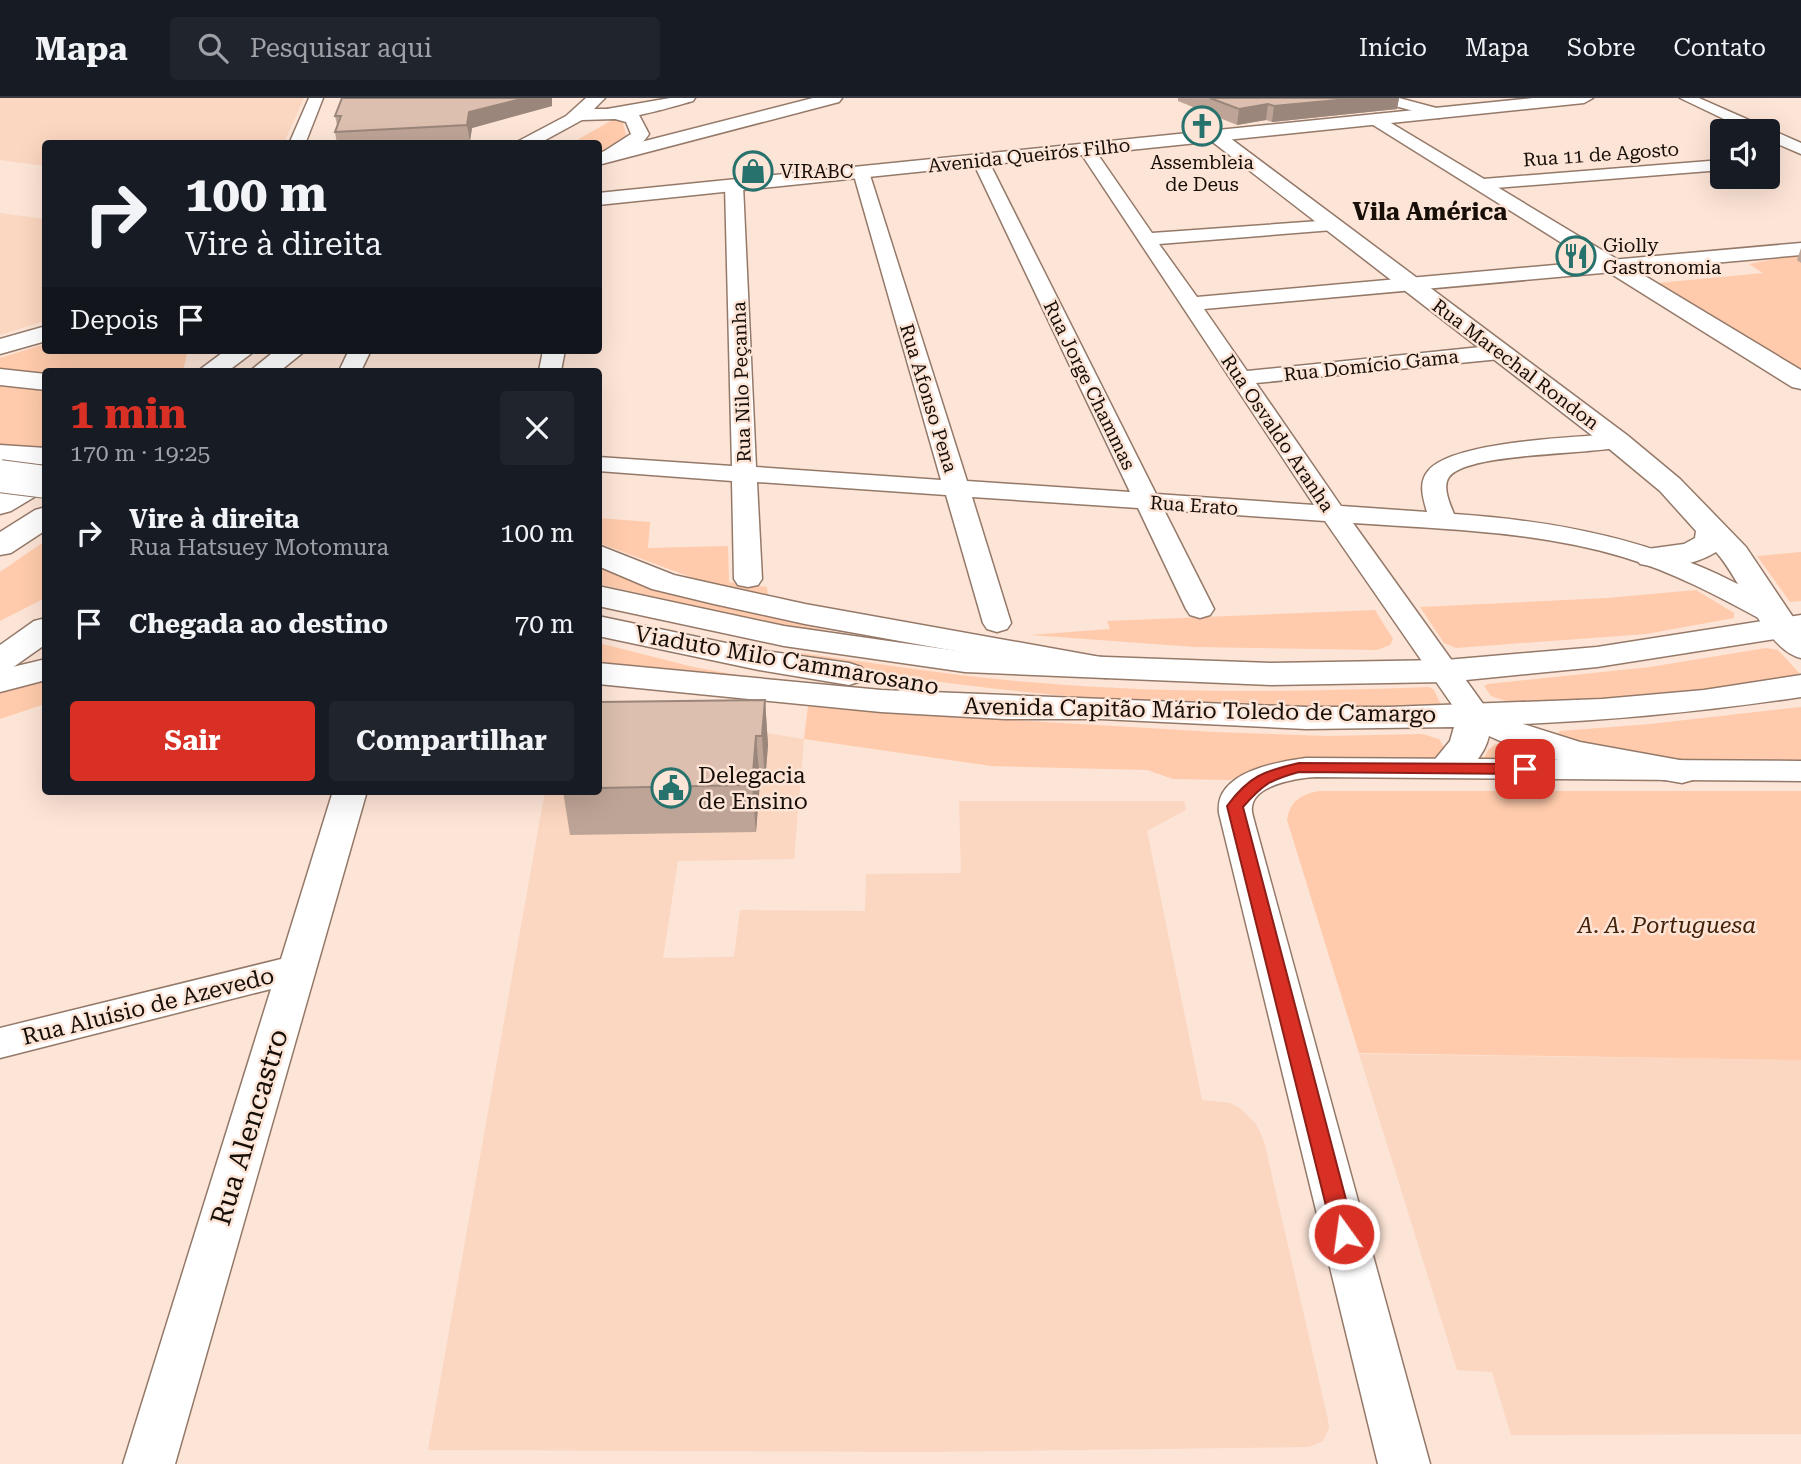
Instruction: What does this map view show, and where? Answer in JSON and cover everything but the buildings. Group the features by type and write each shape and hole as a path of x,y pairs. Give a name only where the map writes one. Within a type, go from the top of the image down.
{"main road":[{"path":"530,140 578,116 596,98"},
{"path":"564,140 607,114 622,98"},
{"path":"604,158 833,98"},
{"name":"Avenida Queirós Filho","path":"602,199 1584,98"},
{"path":"578,116 607,114 631,117 640,134 656,138 686,137"},
{"path":"1376,119 1801,381"},
{"path":"604,158 627,147 640,134"},
{"name":"Rua Marechal Rondon","path":"1216,136 1617,441 1670,485 1749,574 1789,629"},
{"path":"0,347 42,333"},
{"path":"216,368 237,354"},
{"path":"275,368 304,360"},
{"path":"0,377 42,382"},
{"path":"0,453 42,457"},
{"path":"0,476 42,481"},
{"path":"0,505 42,479"},
{"path":"0,546 42,519"},
{"path":"1651,557 1692,553 1710,542 1712,530"},
{"path":"602,556 663,582 714,594 805,614 1106,668"},
{"name":"Viaduto Milo Cammarosano","path":"602,597 687,617 855,648 965,662 1106,668"},
{"path":"0,632 42,613"},
{"name":"Viaduto Milo Cammarosano","path":"602,627 786,664 1101,708"},
{"name":"Avenida Capitão Mário Toledo de Camargo","path":"1106,668 1271,674 1446,671 1597,657 1789,629"},
{"path":"0,661 42,631"},
{"path":"0,681 42,670"},
{"name":"Avenida Capitão Mário Toledo de Camargo","path":"602,673 881,701 1306,718 1475,715 1654,706 1801,686"},
{"path":"1447,768 1468,744 1475,715 1510,733 1559,748 1682,771"}],"street":[{"path":"299,140 316,98"},
{"path":"607,114 635,111 688,98"},
{"path":"1382,98 1439,113"},
{"path":"1687,98 1735,119"},
{"path":"1780,143 1797,156"},
{"name":"Rua Osvaldo Aranha","path":"1086,149 1333,514 1475,715"},
{"name":"Rua Jorge Chammas","path":"980,160 1200,609"},
{"name":"Rua 11 de Agosto","path":"1483,184 1710,166"},
{"name":"Rua Afonso Pena","path":"861,172 997,623"},
{"name":"Rua Nilo Peçanha","path":"734,185 748,579"},
{"path":"1147,239 1333,225"},
{"path":"1191,304 1801,248"},
{"name":"Rua Domício Gama","path":"1241,378 1500,352"},
{"path":"1443,521 1434,490 1435,481 1445,467 1457,461 1490,454 1617,441"},
{"name":"Rua Erato","path":"602,464 1443,521 1548,533 1651,557 1706,579 1789,629"},
{"path":"1404,1464 1235,806 1256,782 1268,775 1299,768 1801,771"},
{"name":"Rua Alencastro","path":"149,1464 349,795"},
{"name":"Rua Aluísio de Azevedo","path":"0,1043 296,969"}],"shaded area":[{"path":"0,98 304,98 285,140 42,140 42,166 0,160"},
{"path":"0,213 42,219 42,322 0,335"},
{"path":"614,710 804,739 794,859 678,861 663,958 734,957 740,910 865,911 866,874 961,873 959,801 1184,801 1186,810 1147,831 1202,1100 1230,1103 1240,1108 1256,1124 1264,1141 1328,1420 1329,1428 1323,1441 1309,1447 926,1452 428,1450 544,795 602,795 602,771"},
{"path":"1359,1054 1801,1060 1801,1434 1511,1435 1492,1372 1457,1370"}],"green space":[{"path":"614,119 623,123 626,135 617,147 602,153 602,140 577,140"},
{"path":"1801,254 1801,372 1658,283 1763,273 1749,264"},
{"path":"42,345 42,354 187,354 184,368 42,368 42,375 0,370 0,358"},
{"path":"0,383 42,389 42,462 0,488"},
{"path":"602,518 650,522 648,548 728,546 729,582 767,587 768,598 701,581 602,544"},
{"path":"42,543 42,600 0,621 0,572"},
{"path":"1801,552 1801,601 1790,602 1757,556"},
{"path":"602,567 681,597 843,634 790,628 602,585"},
{"path":"1696,590 1734,613 1734,618 1646,634 1456,648 1444,643 1420,607 1607,598"},
{"path":"1375,610 1393,639 1390,645 1377,650 1195,647 1030,635 1110,629 1107,621"},
{"path":"602,644 689,666 763,680 602,664"},
{"path":"1766,648 1778,650 1801,675 1687,692 1511,703 1491,696 1484,686 1650,667"},
{"path":"793,652 979,677 1089,687 1235,691 1429,687 1434,690 1441,705 1412,708 1281,708 1140,702 999,689 788,659"},
{"path":"42,681 42,705 0,719 0,692"},
{"path":"808,706 1215,732 1328,736 1422,734 1439,739 1445,749 1443,754 1428,760 1289,762 1258,768 1230,780 1173,779 1147,770 991,766 804,739"},
{"path":"1801,707 1801,763 1673,762 1632,756 1555,736 1560,731"},
{"path":"1496,744 1510,745 1572,762 1483,760 1488,750"},
{"name":"A. A. Portuguesa","path":"1320,791 1801,791 1801,1060 1359,1053 1287,820 1291,807 1298,799"}],"place":[{"name":"Assembleia de Deus","path":"1202,126"},
{"name":"VIRABC","path":"753,171"},
{"name":"Giolly Gastronomia","path":"1576,256"},
{"name":"Delegacia de Ensino","path":"671,788"}],"district":[{"name":"Vila América","path":"1430,212"}],"route":[{"path":"1344,1234 1235,806 1240,797 1256,782 1268,775 1299,768 1525,769"}]}
